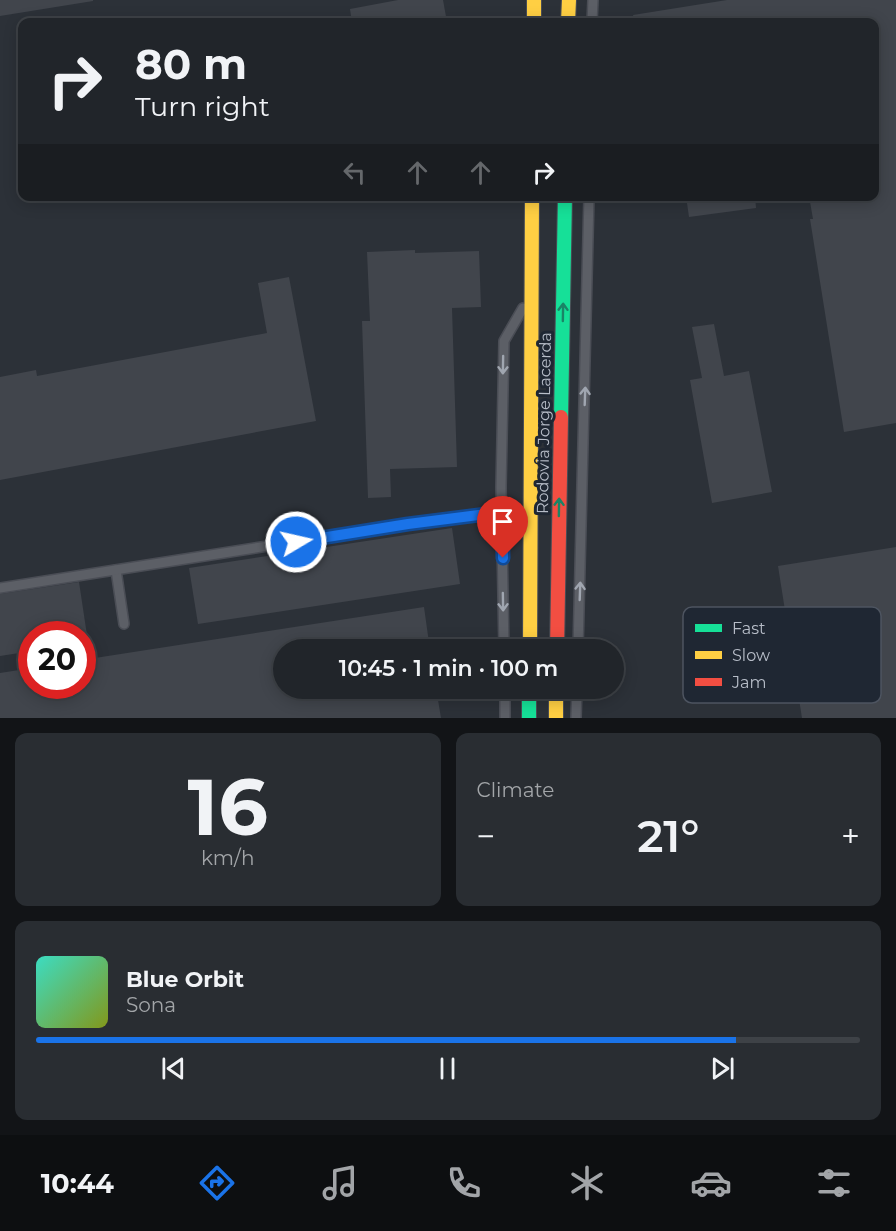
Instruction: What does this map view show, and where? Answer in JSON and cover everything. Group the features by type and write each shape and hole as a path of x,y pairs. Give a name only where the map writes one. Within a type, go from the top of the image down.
{"main road":[{"path":"534,0 534,18"},
{"path":"568,18 569,0"},
{"name":"Rodovia Jorge Lacerda","path":"530,639 532,201"},
{"name":"Rodovia Jorge Lacerda","path":"556,639 565,201"},
{"path":"529,699 529,718"},
{"path":"556,699 556,718"}],"lane":[{"path":"592,18 593,0"},
{"path":"578,639 589,201"},
{"path":"504,639 502,512 504,341 531,292"},
{"path":"0,588 408,524 502,512"},
{"path":"116,570 124,624"},
{"path":"505,699 505,718"},
{"path":"576,718 577,699"}],"building":[{"path":"0,0 93,0 93,1 0,16"},
{"path":"398,0 443,0 446,18 351,18 350,9"},
{"path":"727,0 896,0 896,423 844,432 810,219 813,219 810,201 879,201 879,18 634,18 633,15"},
{"path":"687,201 755,201 756,208 689,217"},
{"path":"415,250 415,253 479,251 481,307 452,308 457,467 390,469 391,497 368,498 362,321 370,321 367,252"},
{"path":"289,277 316,421 0,480 0,377 36,370 37,376 267,333 258,283"},
{"path":"714,324 724,376 749,371 772,492 712,503 690,380 702,378 692,327"},
{"path":"452,528 460,584 198,624 189,568"},
{"path":"896,547 896,718 802,718 800,703 881,703 881,607 784,607 778,566"},
{"path":"79,582 85,621 18,621 18,653 0,656 0,594"},
{"path":"424,607 428,639 273,639 273,699 438,699 441,718 0,718 0,673 18,670 18,699 96,699 96,658"}],"traffic: fast":[{"path":"561,417 565,201"},
{"path":"529,699 529,718"}],"traffic: slow":[{"path":"534,0 534,18"},
{"path":"568,18 569,0"},
{"path":"530,639 532,201"},
{"path":"556,699 556,718"}],"traffic: jam":[{"path":"557,639 561,417"}],"route":[{"path":"296,542 502,512 503,558"}]}
